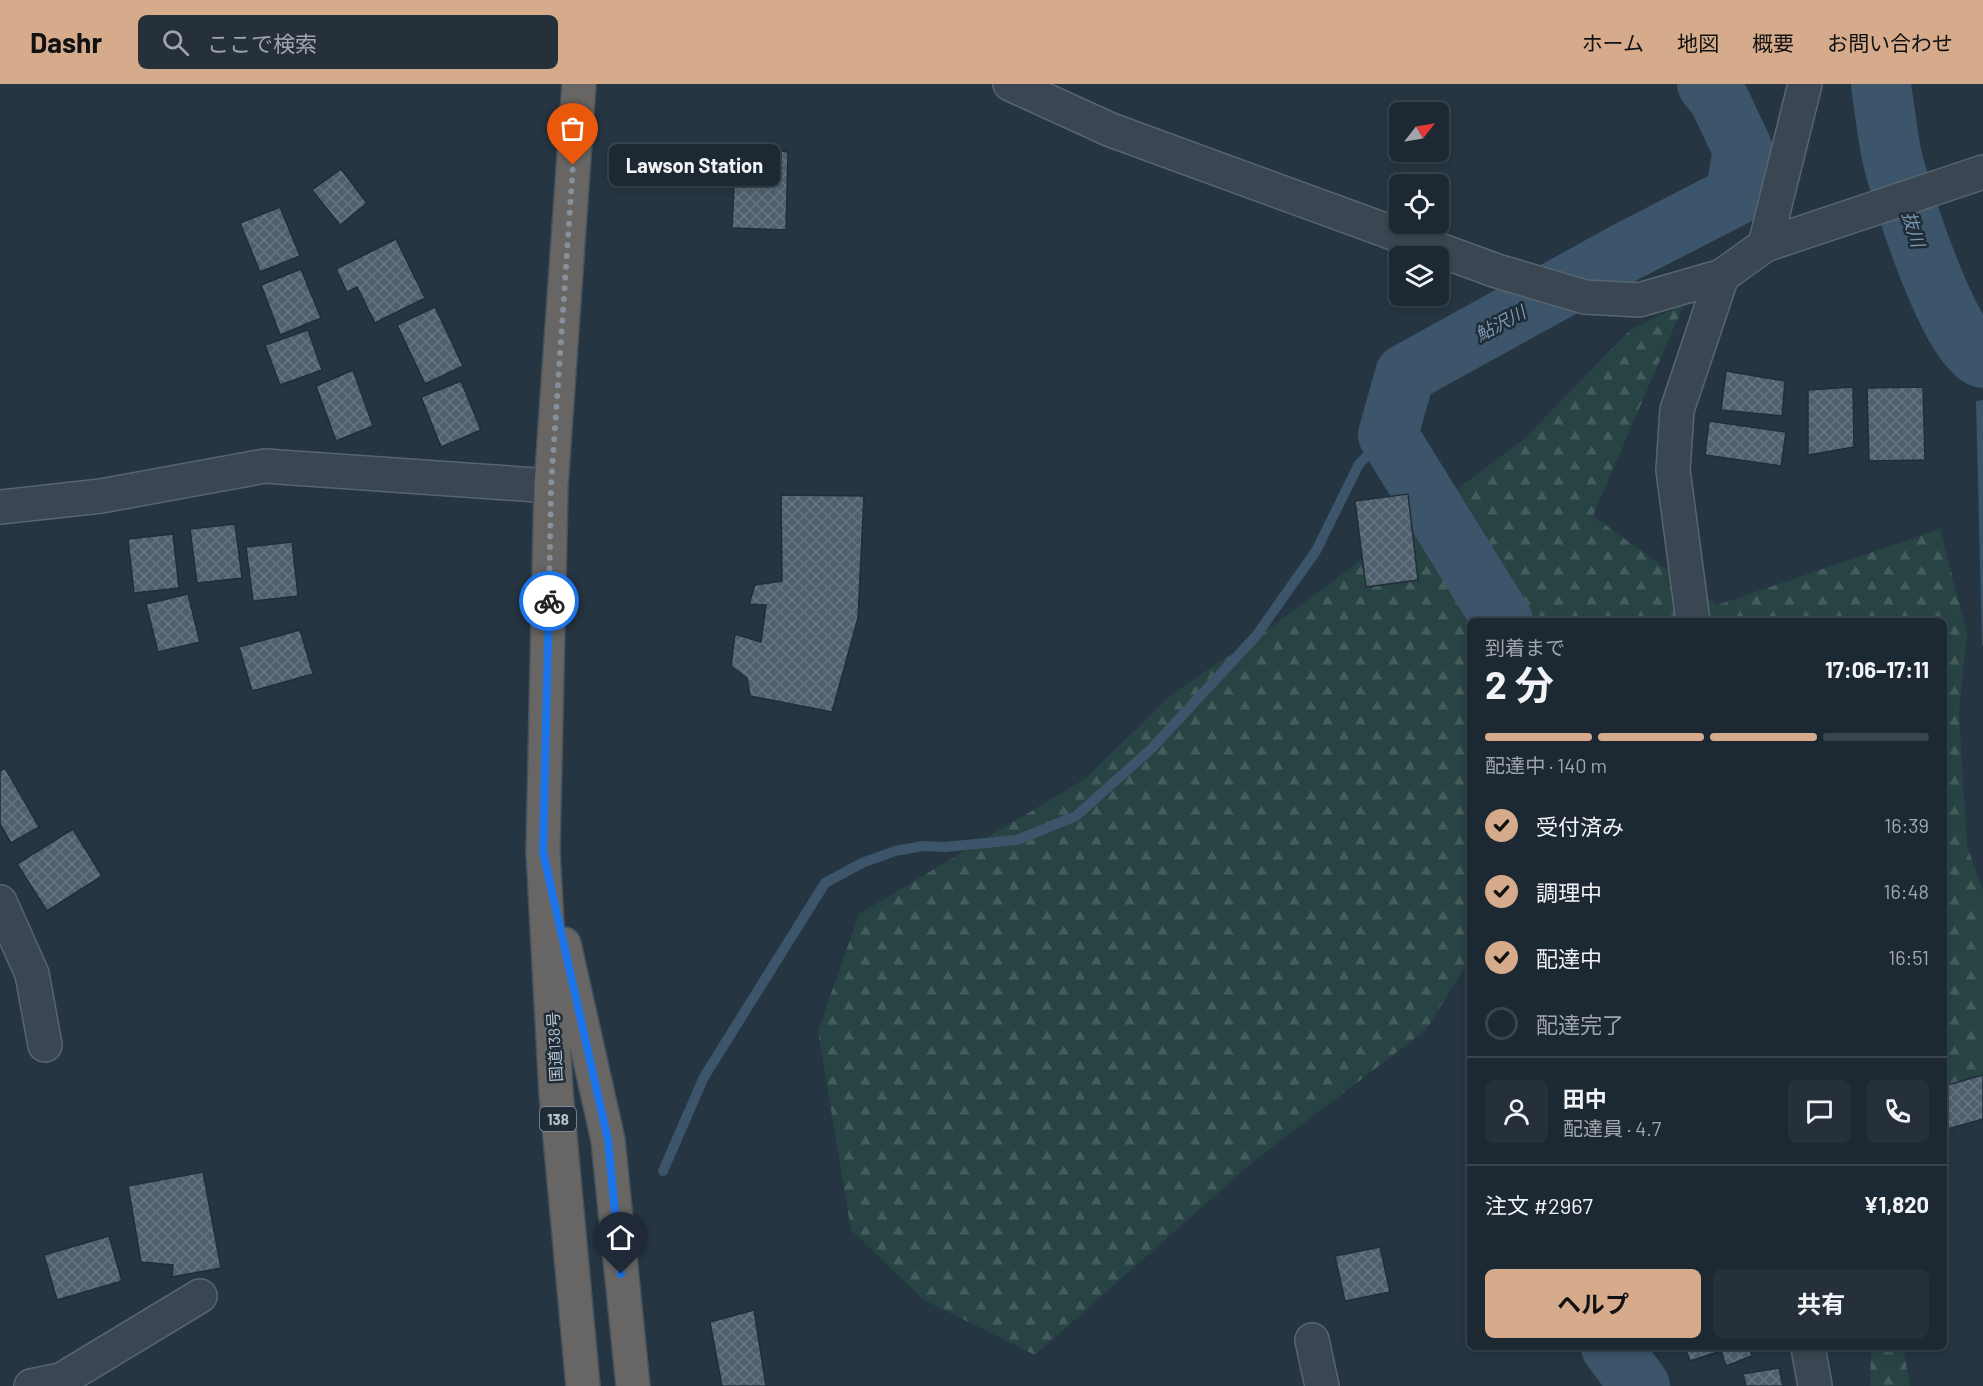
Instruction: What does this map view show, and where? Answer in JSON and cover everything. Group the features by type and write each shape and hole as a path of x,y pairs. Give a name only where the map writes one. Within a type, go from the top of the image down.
{"highway":[{"name":"国道138号","path":"579,84 551,486 543,852 556,1093 584,1386"},
{"name":"国道138号","path":"543,852 608,1140 633,1386"}],"street":[{"path":"1010,84 1111,130 1497,271 1585,297 1640,300 1722,276 1765,244 1983,172"},
{"path":"1765,244 1805,84"},
{"path":"1693,618 1673,470 1677,410 1722,276"},
{"path":"0,507 100,496 265,466 551,486"},
{"path":"0,902 32,974 45,1045"},
{"path":"31,1386 61,1380 201,1296"},
{"path":"1312,1341 1322,1386"},
{"path":"1809,1350 1815,1386"}],"green space":[{"path":"1684,304 1593,516 1717,605 1940,529 1967,633 1959,713 1967,846 1983,891 1983,1083 1947,1088 1947,618 1467,618 1467,963 1426,1030 1254,1161 1035,1355 924,1300 851,1230 818,1031 859,914 1085,779 1171,695 1274,625 1523,440 1630,330"},
{"path":"1871,1350 1904,1350 1910,1386 1870,1386"}],"water":[{"path":"1983,400 1983,645 1982,645 1976,401"}],"building":[{"path":"736,145 788,152 786,230 732,228"},
{"path":"341,169 367,203 340,225 312,190"},
{"path":"280,207 300,256 260,272 240,223"},
{"path":"396,239 425,298 375,323 357,287 347,292 336,269"},
{"path":"301,269 321,318 280,335 261,285"},
{"path":"435,307 463,366 425,384 397,325"},
{"path":"308,330 322,370 280,385 265,345"},
{"path":"353,370 373,426 336,441 316,386"},
{"path":"1726,371 1785,381 1782,416 1721,410"},
{"path":"461,381 481,430 441,447 421,397"},
{"path":"1853,387 1854,447 1808,455 1808,390"},
{"path":"1923,387 1925,460 1869,461 1867,388"},
{"path":"1709,421 1786,432 1781,466 1705,455"},
{"path":"1408,494 1418,580 1366,587 1355,501"},
{"path":"781,495 864,496 858,618 832,712 750,696 747,678 731,666 735,634 761,642 766,605 749,604 755,585 782,581"},
{"path":"235,524 242,578 197,583 190,529"},
{"path":"173,534 179,588 134,593 128,539"},
{"path":"292,542 298,596 253,601 246,547"},
{"path":"188,594 200,642 158,652 146,604"},
{"path":"300,630 313,674 252,691 239,647"},
{"path":"5,768 39,827 11,843 0,824 0,771"},
{"path":"73,829 102,876 47,911 17,864"},
{"path":"1983,1075 1983,1119 1947,1129 1947,1085"},
{"path":"203,1172 221,1268 172,1277 173,1265 141,1262 128,1186"},
{"path":"109,1236 122,1281 57,1300 44,1255"},
{"path":"1380,1247 1390,1292 1345,1301 1335,1256"},
{"path":"754,1310 766,1386 722,1386 710,1322"},
{"path":"1686,1350 1750,1350 1752,1356 1726,1366 1721,1351 1690,1361"},
{"path":"1779,1368 1783,1386 1746,1386 1743,1374"}],"waterway":[{"name":"鮎沢川","path":"1501,618 1388,435 1405,374 1628,251 1735,196 1743,150 1719,99 1707,84"},
{"name":"抜川","path":"1881,84 1896,171 1927,265 1955,326 1970,348 1983,358"},
{"path":"663,1171 704,1077 825,883 862,863 895,851 923,846 945,847 1017,840 1076,816 1151,749 1256,636 1316,551 1359,464 1388,435"},
{"name":"鮎沢川","path":"1613,1350 1640,1386"}],"way so far":[{"path":"549,601 551,486 573,165"}],"place":[{"name":"Lawson Station","path":"573,165"}],"route":[{"path":"549,601 543,852 608,1140 621,1274"}]}
